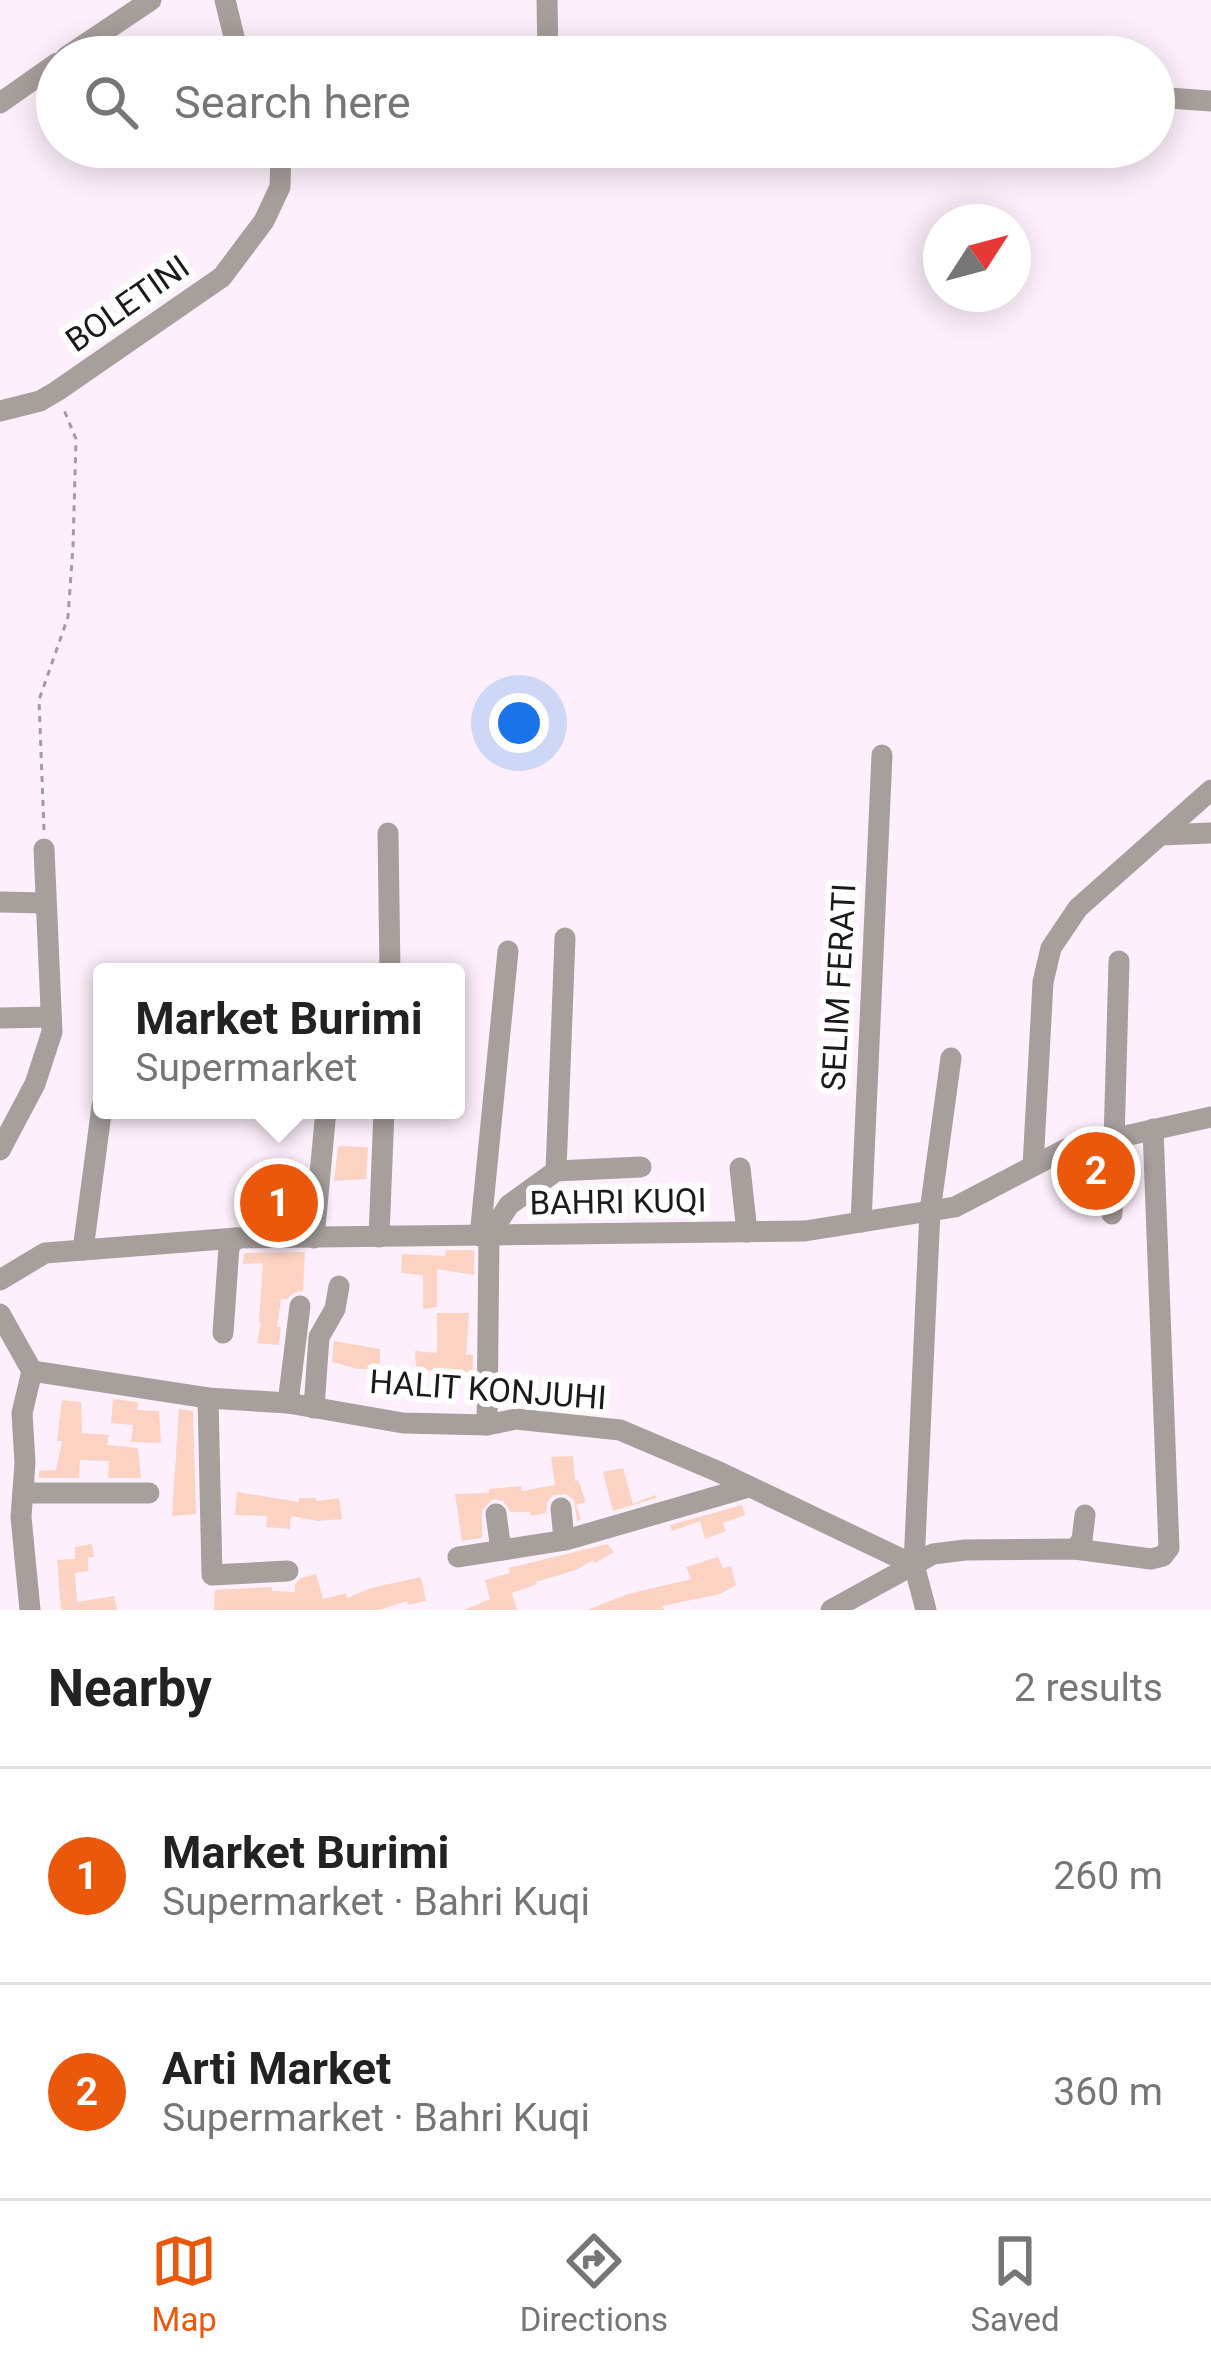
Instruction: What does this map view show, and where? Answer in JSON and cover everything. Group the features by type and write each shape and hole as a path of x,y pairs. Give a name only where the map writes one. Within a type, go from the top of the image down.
{"street":[{"path":"99,36 151,0"},
{"path":"225,0 234,36"},
{"path":"547,0 548,36"},
{"path":"0,103 36,78"},
{"path":"1175,98 1211,101"},
{"name":"BOLETINI","path":"0,410 57,392 222,277 264,220 280,187 282,168"},
{"name":"SELIM FERATI","path":"861,1222 882,755"},
{"path":"1033,1166 1043,982 1051,947 1078,908 1211,790"},
{"path":"1162,835 1211,832"},
{"path":"388,833 390,963"},
{"path":"0,1150 35,1084 52,1032 44,849"},
{"path":"0,902 46,903"},
{"path":"556,1171 565,938"},
{"path":"487,1425 485,1236 508,951"},
{"path":"1112,1214 1119,961"},
{"path":"0,1018 51,1017"},
{"path":"926,1610 930,1211 951,1058"},
{"name":"BAHRI KUQI","path":"0,1280 45,1253 236,1238 805,1232 955,1207 1066,1149 1211,1117"},
{"path":"83,1250 100,1119"},
{"path":"314,1238 325,1119"},
{"path":"380,1237 384,1119"},
{"path":"831,1610 923,1559 965,1550 1075,1549 1151,1559 1163,1556 1169,1548 1153,1129"},
{"name":"BAHRI KUQI","path":"485,1236 509,1205 556,1171 640,1167"},
{"name":"BAHRI KUQI","path":"740,1168 747,1232"},
{"path":"223,1333 229,1247 236,1238"},
{"path":"314,1408 319,1337 335,1309 339,1286"},
{"path":"288,1403 300,1306"},
{"path":"0,1314 32,1370 22,1413 23,1492 10,1520 30,1610"},
{"name":"HALIT KONJUHI","path":"32,1370 404,1423 487,1425 516,1419 620,1430 923,1559"},
{"path":"208,1398 212,1575 288,1571"},
{"path":"458,1557 561,1540 749,1487"},
{"path":"23,1492 148,1493"},
{"path":"558,1509 561,1540"},
{"path":"496,1514 501,1550"},
{"path":"1075,1549 1082,1540 1085,1515"}],"path":[{"path":"44,849 39,700 68,617 76,460 76,439 57,392"}],"building":[{"path":"338,1146 368,1147 366,1179 334,1181"},
{"path":"446,1250 474,1250 474,1275 437,1269 437,1307 423,1309 423,1275 401,1273 402,1254 445,1256"},
{"path":"305,1252 303,1291 281,1299 279,1345 257,1343 263,1263 243,1264 244,1253"},
{"path":"437,1313 469,1313 466,1355 473,1354 472,1399 468,1375 416,1370 415,1351 437,1353"},
{"path":"334,1341 380,1349 380,1369 332,1362"},
{"path":"113,1399 138,1402 137,1410 159,1411 161,1443 131,1442 133,1425 111,1423"},
{"path":"62,1400 81,1402 82,1433 109,1435 107,1445 138,1448 141,1478 108,1478 109,1461 80,1460 79,1478 39,1478 39,1471 56,1470"},
{"path":"179,1409 193,1411 196,1514 172,1516"},
{"path":"573,1456 575,1481 586,1502 576,1505 581,1520 577,1521 574,1500 566,1494 553,1495 546,1513 531,1516 530,1512 511,1512 503,1501 493,1499 482,1510 482,1538 462,1541 455,1494 555,1485 551,1457"},
{"path":"623,1468 633,1504 656,1498 613,1511 603,1472"},
{"path":"237,1492 299,1502 299,1498 339,1498 342,1519 291,1516 290,1529 266,1527 267,1516 235,1515"},
{"path":"742,1505 745,1515 723,1523 726,1531 705,1539 700,1521 672,1531 670,1525"},
{"path":"92,1544 94,1557 88,1557 88,1571 75,1573 77,1602 114,1596 117,1610 61,1610 57,1560 75,1559 75,1547"},
{"path":"607,1544 614,1552 595,1563 512,1593 517,1610 464,1610 490,1599 485,1580 510,1573 509,1568"},
{"path":"718,1557 723,1568 731,1566 736,1585 720,1594 662,1606 664,1610 587,1610 628,1594 691,1579 686,1567"},
{"path":"316,1574 323,1599 346,1593 347,1598 421,1577 426,1601 379,1610 214,1610 215,1590 272,1587 272,1591 295,1592 301,1578"}],"place":[{"name":"Arti Market","path":"1096,1171"},
{"name":"Market Burimi","path":"279,1203"}]}
